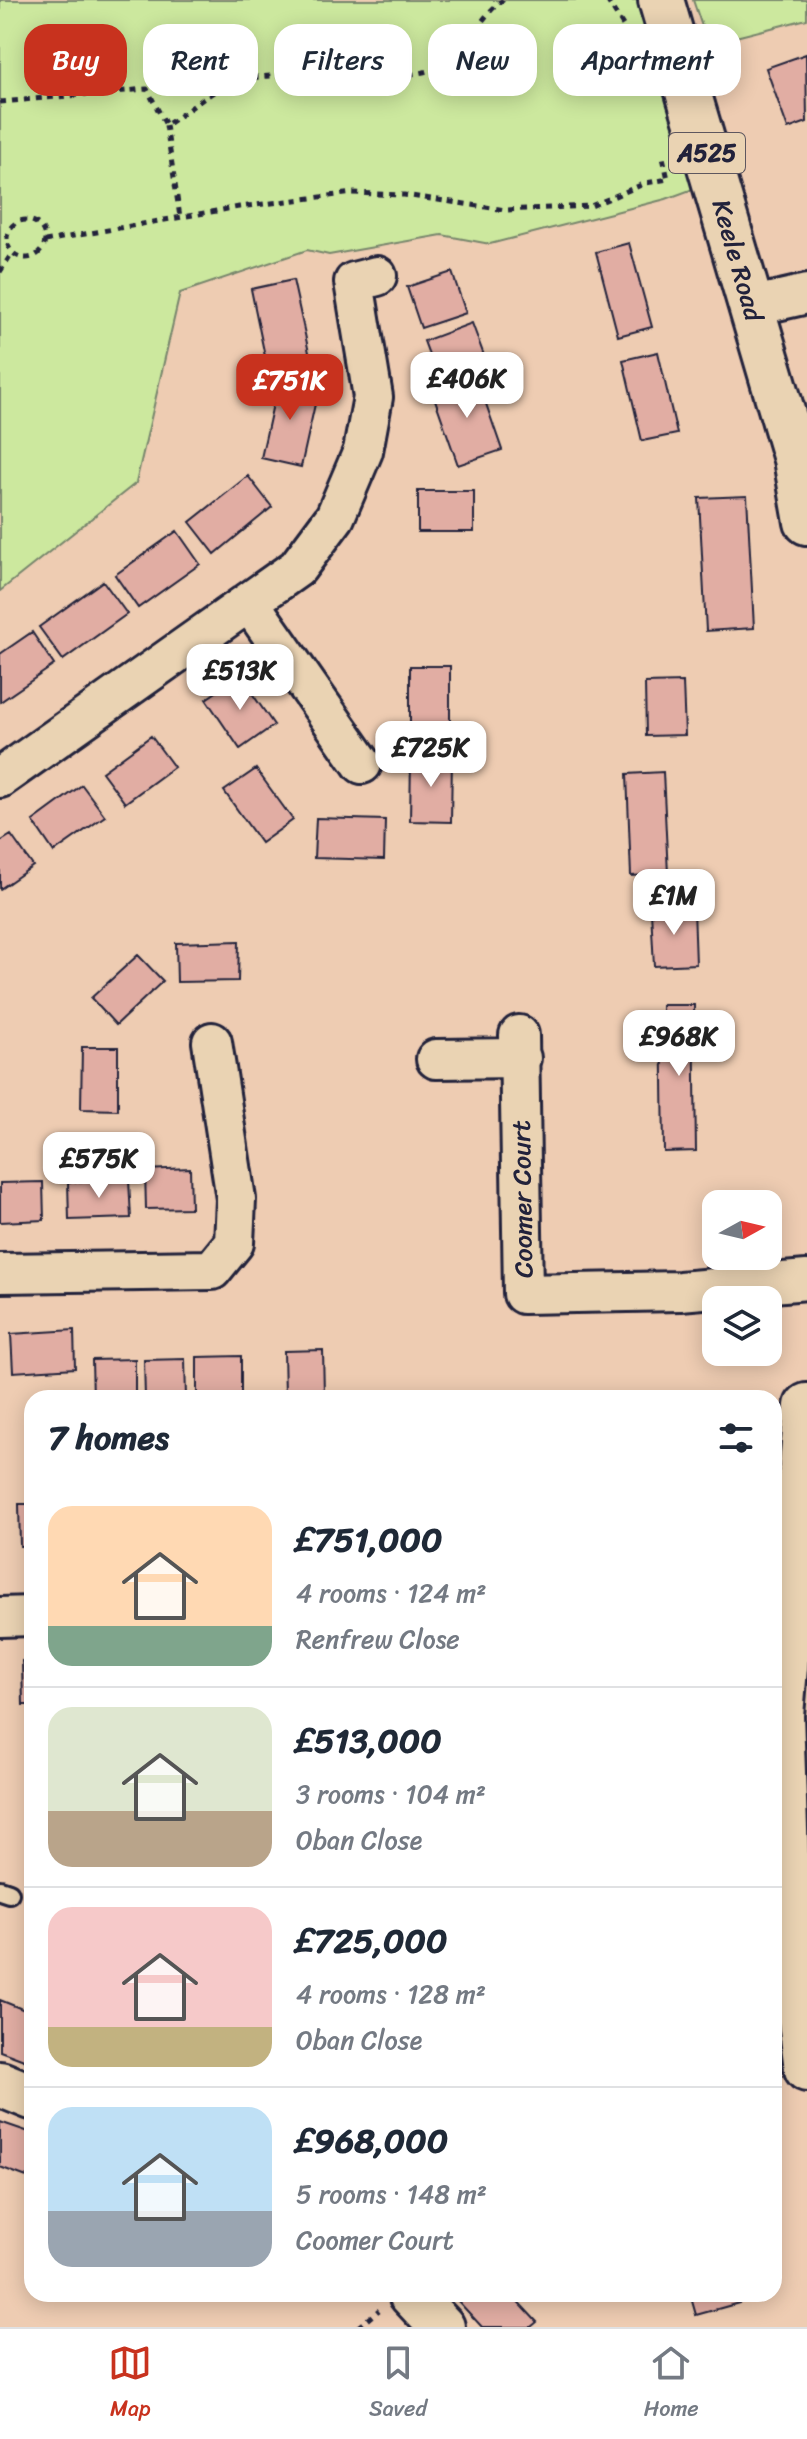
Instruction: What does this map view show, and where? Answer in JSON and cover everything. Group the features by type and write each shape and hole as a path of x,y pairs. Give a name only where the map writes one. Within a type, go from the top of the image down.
{"main road":[{"name":"Keele Road","path":"661,0 796,459 807,522"},
{"path":"782,1669 786,1486 807,1406"},
{"path":"782,1744 788,1915 801,1963 807,2069"},
{"path":"0,2084 24,2094"},
{"path":"419,2302 442,2327"}],"street":[{"path":"0,778 297,568 335,517 363,451 373,397 365,279"},
{"path":"750,307 807,294"},
{"path":"249,602 362,764"},
{"path":"0,1273 212,1270 234,1243 236,1199 212,1042"},
{"name":"Coomer Court","path":"436,1059 520,1046 523,1294 680,1291 807,1280"},
{"path":"0,1617 24,1616"}],"path":[{"path":"166,125 232,83 292,73 422,73 446,63 493,7 503,0"},
{"path":"607,0 621,24"},
{"path":"0,102 147,89 166,125 180,217"},
{"path":"45,241 180,217 353,193 404,195 506,210 591,206 646,183 668,179 659,139"},
{"path":"30,220 43,230 45,241 34,257 24,258 12,253 4,235 17,222 30,220"},
{"path":"0,272 12,253"}],"green space":[{"path":"0,0 661,0 668,24 553,24 553,96 690,96 715,181 666,199 490,244 442,235 329,255 307,250 180,293 136,483 0,591"},
{"path":"693,0 807,0 807,19 741,36 741,24 701,24"}],"building":[{"path":"806,54 807,122 788,129 766,68"},
{"path":"629,243 652,327 618,336 596,252"},
{"path":"452,272 466,313 421,328 407,287"},
{"path":"293,280 310,357 267,366 251,289"},
{"path":"472,323 486,361 438,379 424,341"},
{"path":"658,352 677,434 642,441 623,360"},
{"path":"476,375 502,450 458,465 432,391"},
{"path":"279,377 319,386 301,467 261,458"},
{"path":"248,476 272,507 215,554 190,522"},
{"path":"418,491 474,491 474,532 418,532"},
{"path":"747,496 754,628 706,631 699,498"},
{"path":"177,531 200,564 138,608 115,575"},
{"path":"103,581 127,614 63,660 39,627"},
{"path":"32,632 54,665 0,702 0,654"},
{"path":"410,666 450,666 450,733 410,733"},
{"path":"240,676 274,725 240,749 206,699"},
{"path":"683,682 685,735 646,736 645,683"},
{"path":"151,736 174,767 125,803 102,772"},
{"path":"411,757 452,757 451,822 410,821"},
{"path":"256,769 293,820 261,843 224,791"},
{"path":"663,772 668,874 631,876 627,774"},
{"path":"82,785 105,816 54,852 33,821"},
{"path":"316,818 385,820 384,860 314,858"},
{"path":"11,835 33,866 0,889 0,842"},
{"path":"694,909 696,964 654,966 651,911"},
{"path":"239,941 238,981 177,982 176,943"},
{"path":"138,955 163,981 116,1025 91,998"},
{"path":"662,1005 694,1005 696,1151 664,1152"},
{"path":"82,1047 118,1047 118,1110 81,1109"},
{"path":"190,1168 191,1208 146,1209 145,1170"},
{"path":"129,1180 131,1218 69,1220 68,1182"},
{"path":"43,1182 44,1220 0,1222 0,1183"},
{"path":"74,1330 75,1368 13,1372 11,1334"},
{"path":"323,1350 324,1390 285,1390 284,1351"},
{"path":"241,1356 241,1390 197,1390 197,1357"},
{"path":"135,1359 135,1390 93,1390 92,1360"},
{"path":"185,1359 186,1390 145,1390 144,1360"},
{"path":"19,1504 24,1504 24,1546 20,1546"},
{"path":"24,1661 24,1705 23,1705"},
{"path":"0,2000 24,2010 24,2060 0,2051"},
{"path":"0,2122 24,2130 24,2176 0,2167"},
{"path":"459,2302 518,2302 537,2322 531,2327 482,2327"},
{"path":"692,2302 739,2303 696,2315"}]}
